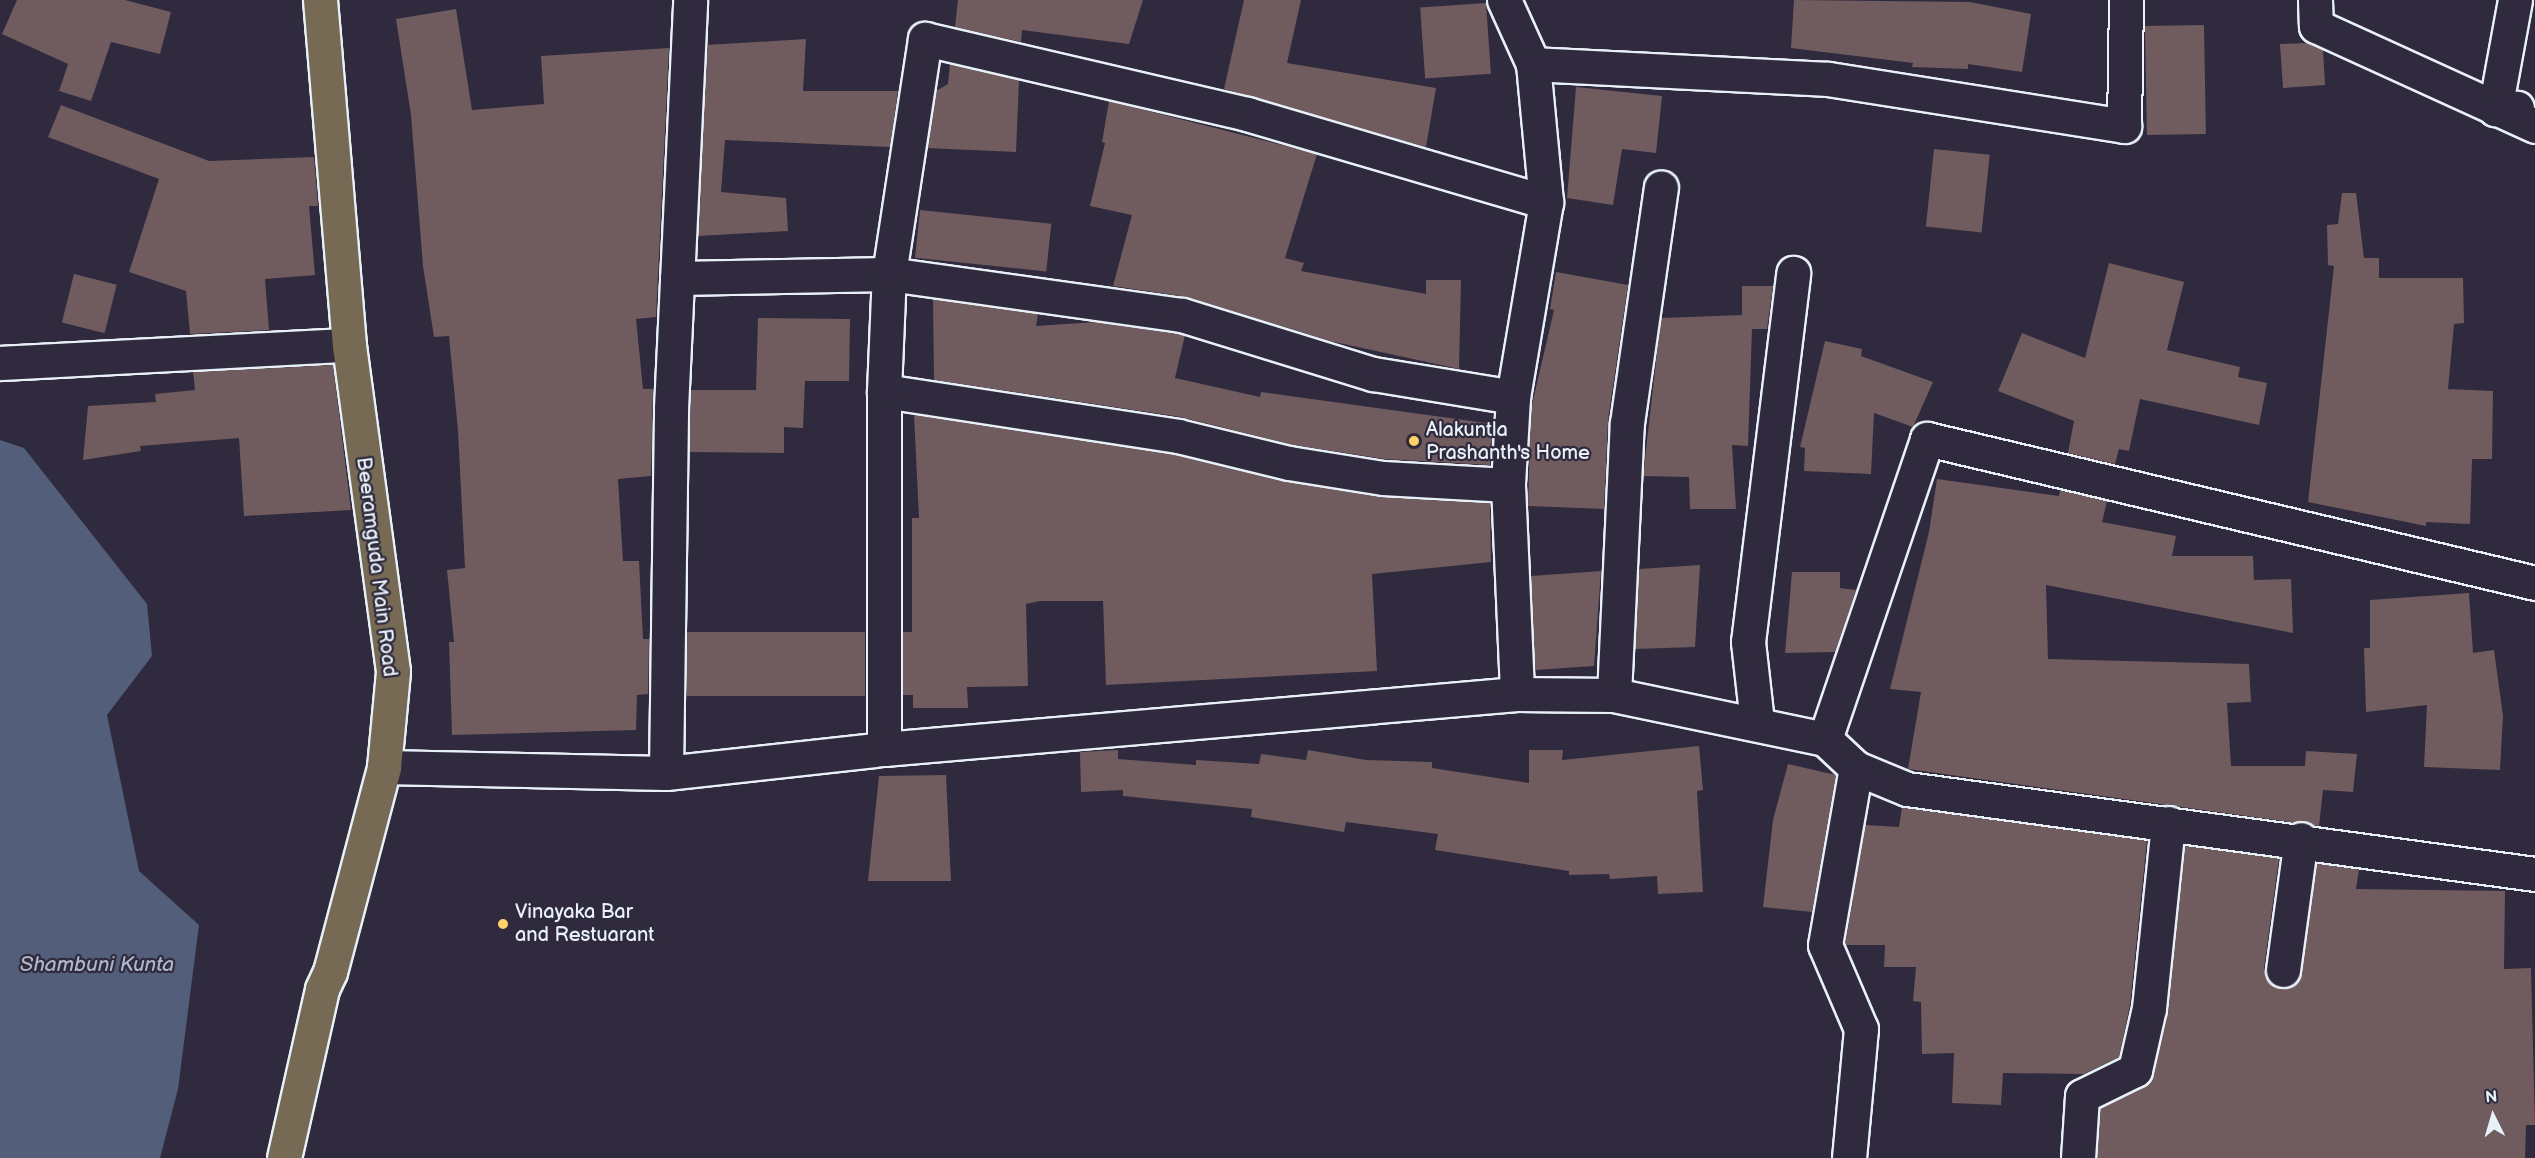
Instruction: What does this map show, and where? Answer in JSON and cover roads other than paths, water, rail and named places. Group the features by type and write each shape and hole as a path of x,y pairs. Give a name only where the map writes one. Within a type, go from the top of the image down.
{"main road":[{"name":"Beeramguda Main Road","path":"284,1158 322,988 330,972 384,767 393,671 349,345 320,0"}],"street":[{"path":"666,773 677,278 690,0"},
{"path":"1504,0 1533,64 1546,202 1513,397 1508,485 1517,694"},
{"path":"1533,64 1828,79 2124,126 2126,0"},
{"path":"2314,0 2316,26 2535,126"},
{"path":"2495,109 2515,0"},
{"path":"884,749 884,391 889,274 925,39 1246,114 1546,202"},
{"path":"2495,109 2535,108"},
{"path":"1614,695 1627,423 1661,187"},
{"path":"1757,722 1748,642 1793,273"},
{"path":"677,278 889,274 1182,315 1373,374 1513,397"},
{"path":"0,363 349,345"},
{"path":"884,391 1178,436 1288,463 1383,478 1508,485"},
{"path":"1825,739 1927,439 2535,583"},
{"path":"384,767 666,773 884,749 1517,694 1614,695 1757,722 1825,739 1856,768 1907,789 2301,839 2535,874"},
{"path":"1849,1158 1861,1029 1825,945 1856,768"},
{"path":"2078,1158 2082,1096 2135,1070 2149,1008 2168,823"},
{"path":"2283,970 2301,839"}],"water":[{"name":"Shambuni Kunta","path":"0,440 24,448 147,604 152,656 107,715 139,871 199,925 178,1089 160,1158 0,1158"}],"place":[{"name":"Alakuntla Prashanth's Home","path":"1414,441"},
{"name":"Vinayaka Bar and Restuarant","path":"503,924"}]}
